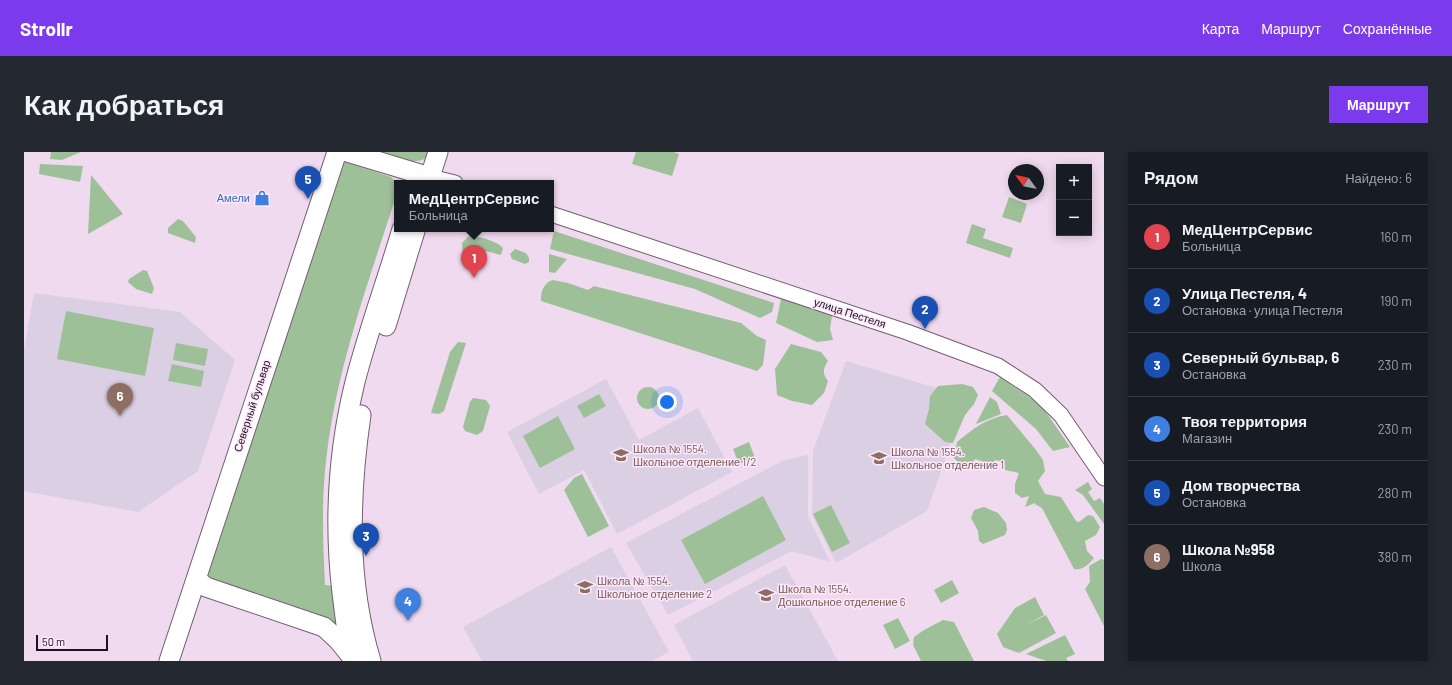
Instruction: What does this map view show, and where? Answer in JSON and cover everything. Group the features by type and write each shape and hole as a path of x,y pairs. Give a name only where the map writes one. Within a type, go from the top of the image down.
{"main road":[{"name":"Северный бульвар","path":"169,661 337,152"},
{"path":"347,152 424,179 438,152"},
{"path":"359,660 345,612 340,576 338,515 342,448 355,383 401,232"},
{"path":"359,660 359,612 354,575 352,519 355,459 365,391 403,274 414,232"},
{"path":"196,580 206,587 324,628 359,660"}],"street":[{"name":"улица Пестеля","path":"554,215 907,332 998,366 1035,390 1056,410 1104,478"}],"shaded area":[{"path":"34,293 180,312 235,360 198,471 138,512 24,491 24,350"},
{"name":"Школа № 1554. Школьное отделение 1","path":"846,361 967,397 927,511 836,563 812,515 813,451"},
{"name":"Школа № 1554. Школьное отделение 1/2","path":"606,379 639,440 698,408 732,472 617,534 584,470 539,494 507,432"},
{"path":"808,455 808,516 830,562 792,551 668,615 626,543 782,461"},
{"name":"Школа № 1554. Школьное отделение 2","path":"611,547 669,652 652,661 482,661 463,627"},
{"name":"Школа № 1554. Дошкольное отделение 6","path":"785,565 838,661 693,661 674,625"}],"green space":[{"path":"51,152 81,152 62,160 50,159"},
{"path":"382,152 431,152 427,157 421,160 408,161"},
{"path":"636,152 674,152 679,154 672,176 632,164"},
{"path":"346,162 391,177 394,180 394,202 356,321 339,386 332,419 325,470 323,536 325,585 337,586 342,629 211,583 205,572 340,163"},
{"path":"40,164 83,166 80,182 39,174"},
{"path":"91,175 123,214 88,234"},
{"path":"1008,200 1017,200 1027,204 1021,223 1002,217"},
{"path":"178,219 183,221 196,237 195,243 168,233 168,228"},
{"path":"972,224 986,229 983,238 1013,248 1010,258 966,243"},
{"path":"554,231 774,303 772,312 760,318 695,289 550,249"},
{"path":"469,236 482,238 497,243 503,248 501,255 486,251 482,256 473,254 470,257 463,255 462,243"},
{"path":"515,249 526,253 529,258 529,262 525,264 512,259 510,254"},
{"path":"549,254 567,259 555,273 549,272"},
{"path":"143,270 147,271 154,288 152,294 136,289 128,282 129,279"},
{"path":"553,280 568,283 588,290 594,286 741,323 757,336 766,340 763,365 757,371 541,301 543,288 547,283"},
{"path":"781,299 832,316 830,329 833,340 817,342 776,323"},
{"path":"66,311 154,328 145,376 57,359"},
{"path":"458,342 466,343 444,411 439,414 431,413 450,352"},
{"path":"176,343 208,349 205,366 173,360"},
{"path":"791,344 821,352 828,361 824,371 828,381 824,393 812,405 792,401 777,395 775,369"},
{"path":"172,364 204,371 201,387 168,381"},
{"path":"1000,377 1041,405 1070,447 1053,451 1036,429 992,391"},
{"path":"962,384 973,387 978,395 974,404 965,415 953,443 945,442 925,424 929,409 930,396 938,386"},
{"path":"648,387 656,390 659,398 656,406 648,409 640,406 637,398 640,390"},
{"path":"599,394 606,406 584,418 577,406"},
{"path":"990,397 997,402 1001,414 976,424"},
{"path":"473,398 486,400 490,406 483,431 477,435 465,431 463,427 470,402"},
{"path":"1007,415 1043,460 1045,471 1038,481 1045,494 1061,497 1076,521 1079,522 1088,515 1093,516 1100,527 1096,535 1085,541 1087,551 1094,558 1083,568 1074,569 1042,508 1035,503 1025,507 1029,496 1022,498 1015,493 1015,484 1019,473 1005,470 1004,462 995,460 993,465 975,459 973,462 959,463 954,458 957,442 986,421 999,416"},
{"path":"558,416 575,449 540,468 523,436"},
{"path":"749,442 755,458 739,464 733,449"},
{"path":"582,474 609,526 588,537 564,490 574,478"},
{"path":"1088,482 1092,489 1088,492 1094,501 1100,498 1104,504 1104,524 1083,495 1075,490"},
{"path":"763,496 786,540 705,584 681,540"},
{"path":"831,505 850,543 832,552 813,514"},
{"path":"984,507 998,513 1006,523 1007,530 1005,535 983,544 979,541 978,531 971,518 974,510"},
{"path":"1101,559 1104,560 1104,626 1085,589 1090,582 1089,566"},
{"path":"952,580 959,593 941,603 934,590"},
{"path":"1035,597 1044,615 1026,625 1046,615 1056,633 1019,653 1003,647 997,634 1015,608"},
{"path":"898,618 910,641 895,649 883,625"},
{"path":"943,620 954,622 974,661 921,661 913,645 914,637"},
{"path":"1065,635 1075,654 1066,658 1068,661 1046,661 1026,654"}],"place":[{"name":"Амели","path":"262,198"},
{"name":"Дом творчества","path":"308,199"},
{"name":"МедЦентрСервис","path":"474,278"},
{"name":"Улица Пестеля, 4","path":"925,329"},
{"name":"Школа №958","path":"120,416"},
{"name":"Школа № 1554. Школьное отделение 1/2","path":"621,455"},
{"name":"Школа № 1554. Школьное отделение 1","path":"879,458"},
{"name":"Северный бульвар, 6","path":"366,556"},
{"name":"Школа № 1554. Школьное отделение 2","path":"585,587"},
{"name":"Школа № 1554. Дошкольное отделение 6","path":"766,595"},
{"name":"Твоя территория","path":"408,621"}]}
